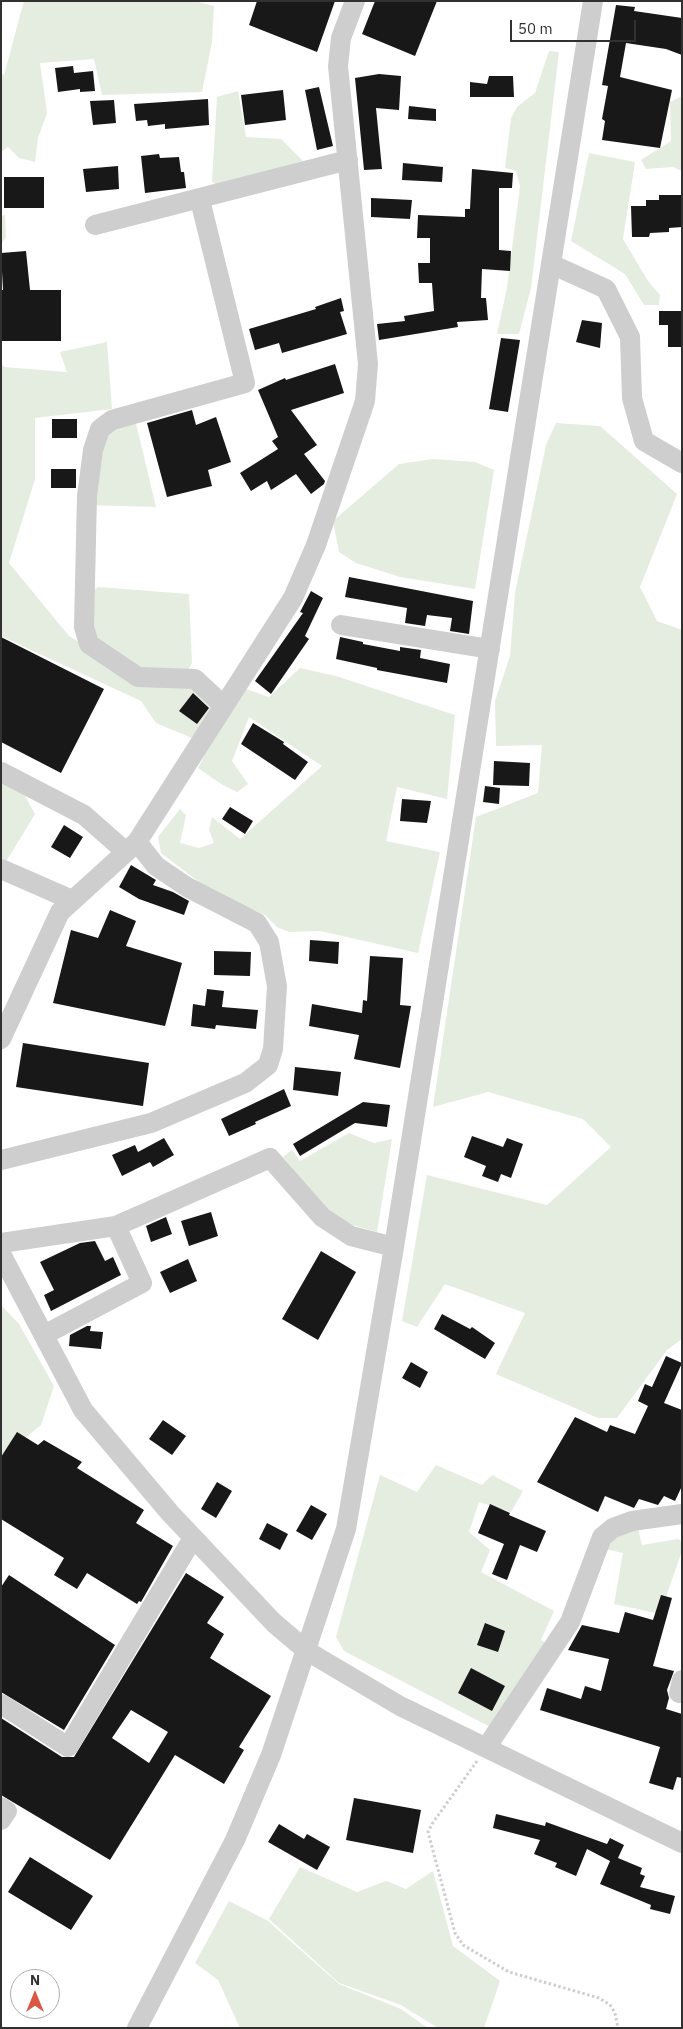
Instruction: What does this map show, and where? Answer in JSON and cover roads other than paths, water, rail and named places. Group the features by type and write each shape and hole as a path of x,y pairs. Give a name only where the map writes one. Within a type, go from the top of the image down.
{"street":[{"path":"1,1039 60,912 131,847 293,598 316,545 366,401 368,364 338,66 341,38 356,1"},
{"path":"137,2028 236,1840 271,1755 346,1529 394,1247 594,1"},
{"path":"95,225 200,200 348,160"},
{"path":"200,200 245,383 112,420 100,429 93,450 87,496 84,627 89,644 138,677 195,679 223,705"},
{"path":"551,264 606,289 630,337 632,398 644,441 682,463"},
{"path":"341,624 490,649"},
{"path":"1,772 84,815 187,887 257,924 269,942 277,986 273,1049 268,1064 245,1083 151,1123 1,1160"},
{"path":"1,869 72,900"},
{"path":"1,1243 116,1226 270,1158 322,1217 350,1236 394,1247"},
{"path":"44,1335 142,1284 116,1226"},
{"path":"1,1254 83,1410 193,1538 274,1623 307,1651 400,1706 682,1843"},
{"path":"486,1748 570,1622 602,1537 614,1528 632,1521 682,1514"},
{"path":"1,1704 68,1747 193,1538"},
{"path":"682,1680 679,1693 682,1693"},
{"path":"1,1807 7,1811 1,1820"}]}
